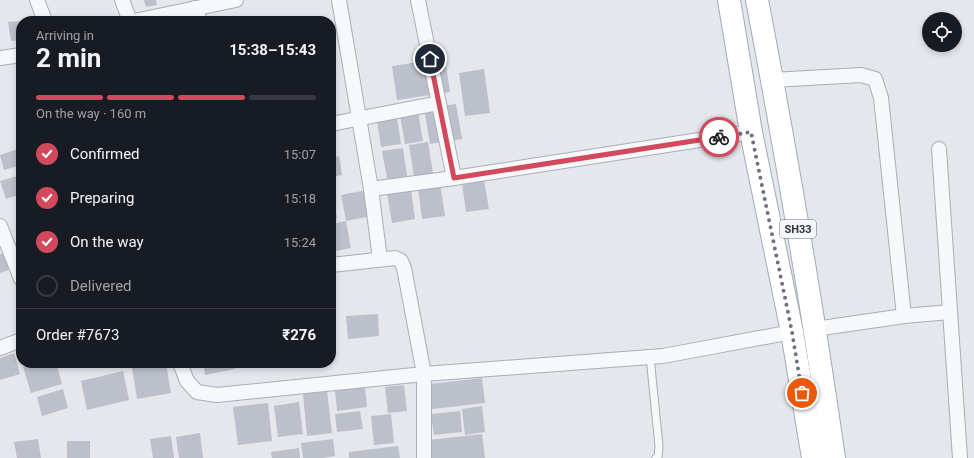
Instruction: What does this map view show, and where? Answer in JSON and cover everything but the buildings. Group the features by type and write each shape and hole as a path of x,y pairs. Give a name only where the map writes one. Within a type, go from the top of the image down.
{"main road":[{"name":"SH33","path":"729,0 751,132 792,332 813,458"},
{"name":"SH33","path":"757,0 815,329 834,458"}],"street":[{"path":"37,0 43,16"},
{"path":"122,0 128,16"},
{"path":"187,16 198,15 236,0"},
{"path":"339,0 371,189 380,259"},
{"path":"418,0 454,178"},
{"path":"0,58 16,56"},
{"path":"772,80 861,76 875,79 881,98 904,316"},
{"path":"336,123 439,103"},
{"path":"371,189 454,178 751,132"},
{"path":"939,149 960,458"},
{"path":"0,226 16,266"},
{"path":"336,264 395,258 400,261 404,268 424,374 424,458"},
{"path":"815,329 904,316 950,312"},
{"path":"182,368 187,380 197,392 217,395 424,374 662,356 792,332"},
{"path":"0,348 16,342"}],"lane":[{"path":"650,357 659,446 658,457 656,458"}],"way so far":[{"path":"719,137 751,132 792,332 802,393"}],"route":[{"path":"430,59 454,178 719,137"}]}
